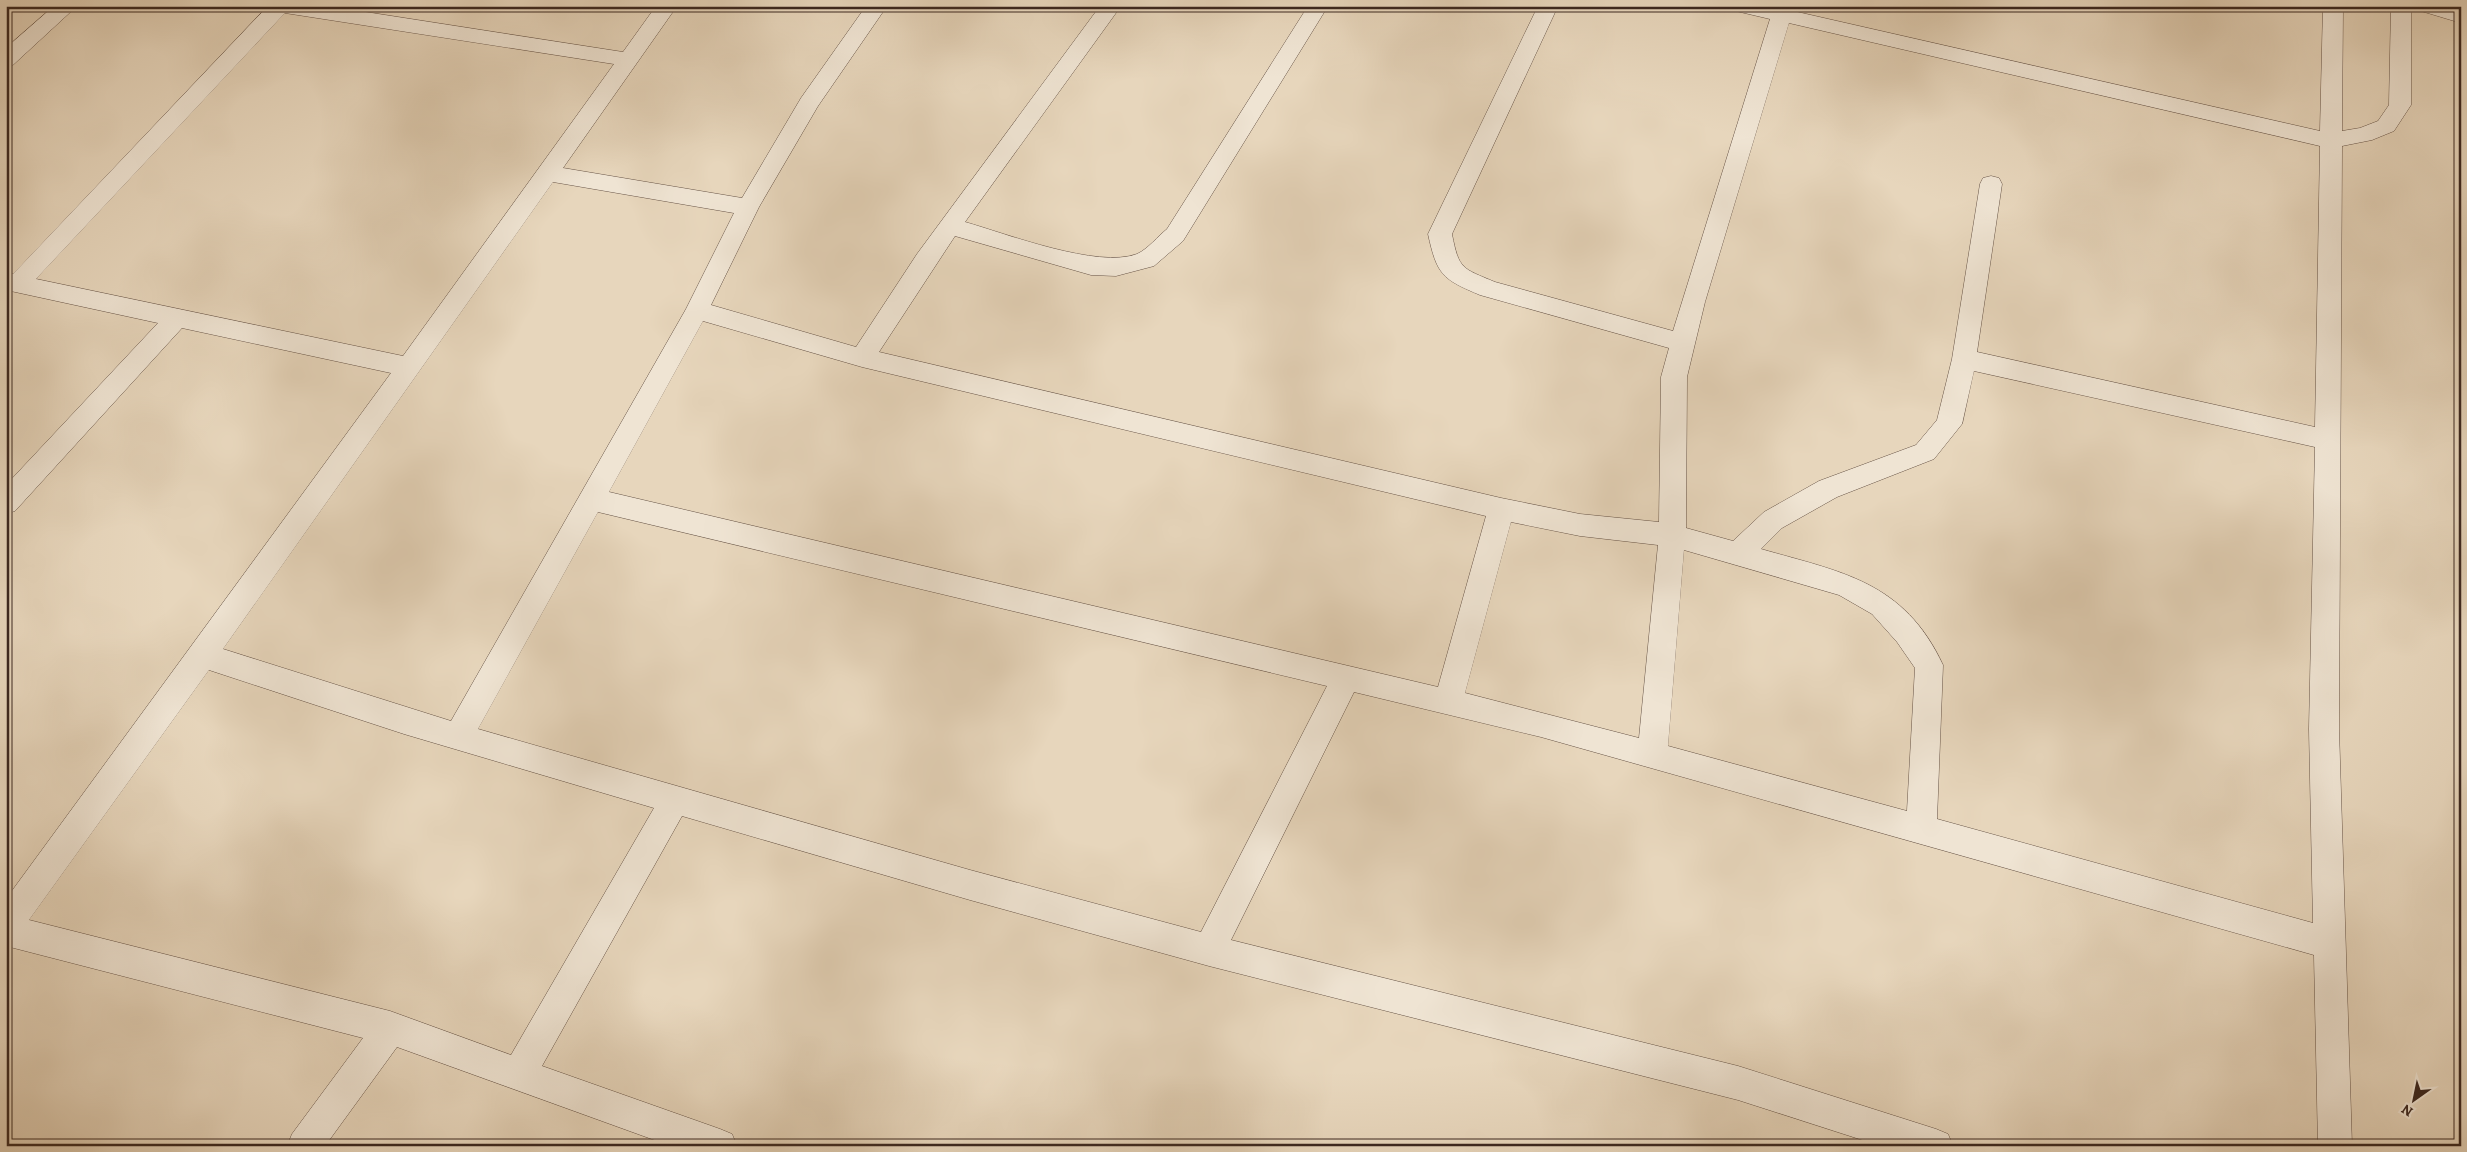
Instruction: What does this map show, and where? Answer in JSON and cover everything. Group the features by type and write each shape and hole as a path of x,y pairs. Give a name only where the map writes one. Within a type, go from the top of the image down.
{"street":[{"path":"6,60 67,6"},
{"path":"12,283 280,6"},
{"path":"284,6 629,60"},
{"path":"6,926 203,655 667,6"},
{"path":"458,737 697,310 748,206 809,104 877,6"},
{"path":"862,358 950,226 1111,6"},
{"path":"950,226 1091,266 1116,267 1146,260 1175,235 1318,6"},
{"path":"1548,6 1440,234 1446,262 1460,277 1488,289 1683,343"},
{"path":"1743,6 1782,11 2331,141 2364,135 2386,126 2400,105 2401,6"},
{"path":"2333,6 2324,729 2335,1146"},
{"path":"2428,6 2461,17"},
{"path":"1652,755 1672,534 1674,377 1693,302 1782,11"},
{"path":"547,174 748,206"},
{"path":"1738,554 1774,520 1828,489 1925,452 1949,424 1964,359 1991,184"},
{"path":"12,283 408,367"},
{"path":"697,310 862,358 1501,509 1580,524 1672,534 1847,586 1882,606 1907,633 1929,665 1921,830"},
{"path":"6,503 177,318"},
{"path":"1964,359 2328,440"},
{"path":"591,499 1541,724 2329,943"},
{"path":"1448,702 1501,509"},
{"path":"203,655 458,737 970,885 1209,950 1738,1083 1936,1146"},
{"path":"1209,950 1346,678"},
{"path":"519,1074 675,800"},
{"path":"6,930 390,1028 720,1146"},
{"path":"304,1146 390,1028"}]}
